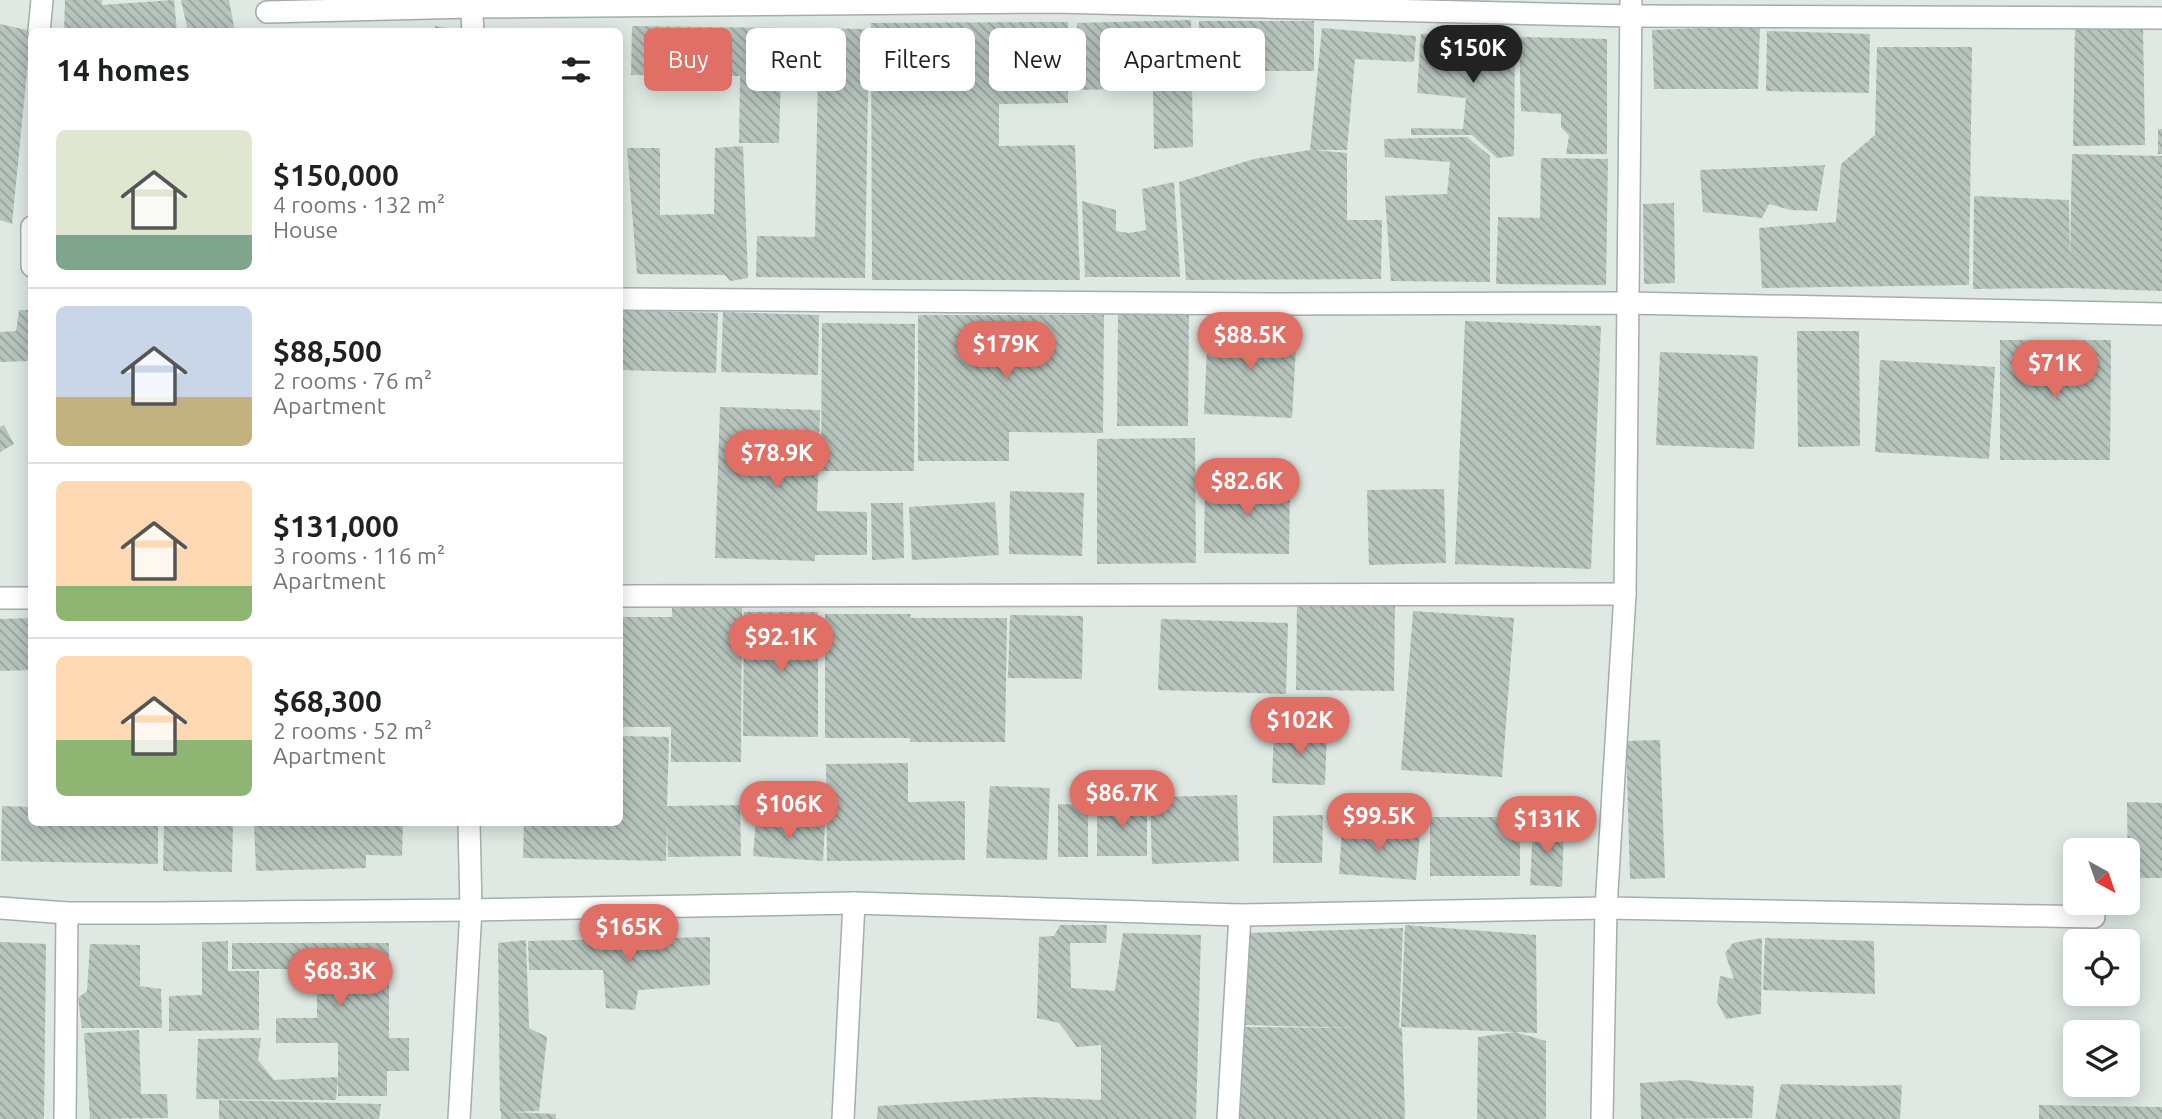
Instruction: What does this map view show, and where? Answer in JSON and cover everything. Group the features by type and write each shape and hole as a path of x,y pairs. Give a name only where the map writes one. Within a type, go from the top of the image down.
{"street":[{"path":"39,28 42,0"},
{"path":"267,12 471,4 1054,2 1631,8 2162,18"},
{"path":"471,4 473,28"},
{"path":"1602,1119 1606,908 1625,594 1631,8"},
{"path":"623,299 1628,303 2162,314"},
{"path":"623,596 1625,594"},
{"path":"0,598 28,598"},
{"path":"459,1119 471,910 469,826"},
{"path":"0,908 67,913 471,910 854,903 1240,915 1606,908 2094,917"},
{"path":"843,1119 854,903"},
{"path":"65,1119 67,913"},
{"path":"1228,1119 1240,915"}],"building":[{"path":"65,0 102,0 102,5 174,0 177,28 64,28"},
{"path":"181,0 229,0 234,28 187,28"},
{"path":"1191,20 1191,28 1100,28 1100,89 1086,90 1086,28 1077,28 1077,23"},
{"path":"1199,21 1314,21 1314,71 1265,71 1265,28 1199,28"},
{"path":"1068,22 1068,28 989,28 989,91 1068,91 1068,103 999,104 999,146 1075,145 1080,280 872,280 871,91 975,91 975,28 871,28 871,23"},
{"path":"0,24 28,30 28,61 12,224 0,220"},
{"path":"632,26 790,28 746,28 746,91 780,91 779,143 739,143 740,76 732,76 732,28 644,28 644,75 631,75"},
{"path":"1760,26 1758,89 1654,89 1652,30"},
{"path":"2143,26 2145,145 2073,146 2075,29"},
{"path":"1322,28 1416,36 1414,62 1355,59 1347,150 1313,150 1347,153 1347,220 1382,220 1381,279 1186,280 1179,182 1254,159 1310,150"},
{"path":"846,29 860,29 860,91 868,91 865,278 756,277 757,236 815,237 818,91 846,91"},
{"path":"1767,31 1870,34 1869,93 1766,91"},
{"path":"1421,34 1515,35 1514,156 1497,158 1472,135 1411,135 1411,128 1463,129 1466,98 1417,93"},
{"path":"1519,37 1607,39 1607,154 1566,154 1569,136 1561,127 1561,114 1521,111"},
{"path":"1877,47 1972,47 1969,285 1762,288 1759,228 1836,222 1841,164 1875,135"},
{"path":"1153,91 1192,91 1193,147 1154,149"},
{"path":"2158,129 2162,129 2162,154 2158,154"},
{"path":"1467,137 1490,156 1490,282 1391,281 1385,196 1447,194 1450,162 1385,157 1384,139"},
{"path":"743,146 748,278 730,281 725,275 637,274 627,148 660,148 660,215 714,214 715,148"},
{"path":"2072,154 2162,156 2162,291 1973,289 1974,196 2069,200 2070,261"},
{"path":"1541,158 1608,159 1606,285 1496,284 1498,217 1540,218"},
{"path":"1825,165 1817,211 1791,210 1769,204 1762,218 1703,212 1700,170"},
{"path":"1174,182 1180,277 1085,277 1082,201 1116,210 1116,231 1129,233 1146,230 1142,189"},
{"path":"1674,203 1675,283 1644,284 1643,204"},
{"path":"19,310 28,310 28,361 0,362 0,332 16,331"},
{"path":"623,310 718,313 716,373 623,370"},
{"path":"723,312 819,315 818,375 721,372"},
{"path":"1118,314 1189,314 1188,426 1117,426"},
{"path":"918,315 1104,315 1103,433 1009,432 1009,461 918,461"},
{"path":"1465,321 1601,326 1591,569 1455,564"},
{"path":"822,323 915,324 914,471 821,471"},
{"path":"1208,325 1297,330 1292,418 1204,414"},
{"path":"1797,331 1859,331 1860,446 1798,447"},
{"path":"2000,340 2111,340 2110,460 2000,460"},
{"path":"1660,352 1758,356 1754,449 1656,445"},
{"path":"1880,360 1995,367 1989,459 1875,452"},
{"path":"720,407 820,410 817,511 867,512 867,555 815,555 815,561 715,558"},
{"path":"4,425 14,444 0,452 0,427"},
{"path":"1195,438 1196,563 1097,564 1097,439"},
{"path":"1205,482 1290,483 1289,554 1204,553"},
{"path":"1444,489 1446,563 1369,565 1367,490"},
{"path":"1010,491 1084,493 1082,556 1009,554"},
{"path":"995,502 999,555 912,560 909,507"},
{"path":"871,503 903,503 904,558 872,560"},
{"path":"1297,604 1395,604 1394,691 1296,690"},
{"path":"672,606 742,606 741,762 671,762 671,727 623,727 623,617 672,617"},
{"path":"1413,611 1514,618 1502,777 1401,770"},
{"path":"744,612 818,612 818,737 743,736"},
{"path":"825,614 911,614 910,618 1007,618 1005,742 910,742 910,738 825,738"},
{"path":"1010,615 1083,616 1082,679 1008,678"},
{"path":"28,618 28,670 0,671 0,619"},
{"path":"1161,619 1288,623 1286,694 1158,690"},
{"path":"1274,729 1327,731 1325,785 1272,783"},
{"path":"623,736 669,737 667,806 740,805 741,856 668,857 667,826 666,861 523,858 524,826 623,826"},
{"path":"1660,740 1665,878 1630,879 1626,741"},
{"path":"908,763 908,802 965,801 965,860 827,861 826,764"},
{"path":"990,786 1050,788 1047,860 986,858"},
{"path":"1237,795 1239,861 1152,864 1150,797"},
{"path":"2127,802 2162,803 2162,878 2140,878 2140,838 2127,838"},
{"path":"1058,804 1088,805 1088,857 1058,857"},
{"path":"1097,805 1147,805 1147,856 1097,856"},
{"path":"2,806 28,807 28,826 158,826 158,864 1,861"},
{"path":"1323,815 1322,863 1273,863 1273,816"},
{"path":"1430,817 1520,817 1520,876 1430,876"},
{"path":"756,820 825,825 823,861 753,856"},
{"path":"164,826 233,826 232,872 163,871"},
{"path":"254,826 403,826 402,856 366,855 366,868 256,871"},
{"path":"1533,826 1564,827 1562,887 1530,885"},
{"path":"1342,827 1420,833 1416,880 1339,874"},
{"path":"1060,925 1107,925 1106,943 1070,943 1071,988 1115,991 1123,933 1201,935 1196,1119 877,1119 878,1106 1033,1097 1101,1100 1101,1045 1077,1047 1059,1023 1037,1018 1039,937 1054,936"},
{"path":"1405,925 1536,935 1537,1033 1401,1027"},
{"path":"1403,928 1399,1028 1402,1028 1405,1119 1235,1119 1242,1027 1360,1028 1245,1025 1248,933"},
{"path":"710,937 710,985 638,990 635,1010 606,1008 603,970 529,970 528,941"},
{"path":"1762,938 1761,1014 1726,1019 1717,1002 1720,976 1734,979 1725,953 1733,943"},
{"path":"1765,938 1874,941 1875,994 1763,990"},
{"path":"526,940 529,1028 547,1037 539,1111 511,1112 556,1114 556,1119 501,1119 498,943"},
{"path":"228,941 228,971 259,971 259,1030 169,1031 169,996 202,995 202,942"},
{"path":"0,942 46,944 44,1119 0,1119"},
{"path":"232,943 389,943 389,1038 409,1038 409,1071 387,1071 387,1096 338,1096 338,1043 276,1043 276,1018 317,1018 317,969 232,969"},
{"path":"90,944 140,945 140,986 161,989 162,1028 82,1028 78,998 87,991"},
{"path":"139,1030 141,1094 167,1094 168,1118 90,1119 84,1033"},
{"path":"1515,1032 1546,1041 1546,1119 1477,1119 1478,1037"},
{"path":"261,1038 258,1060 274,1080 338,1077 336,1100 196,1099 198,1039"},
{"path":"1686,1080 1754,1086 1752,1118 1641,1119 1640,1083"},
{"path":"1781,1084 1902,1085 1900,1119 1775,1119"},
{"path":"219,1100 381,1104 379,1119 219,1119"},
{"path":"2039,1105 2162,1107 2162,1119 2039,1119"}]}
